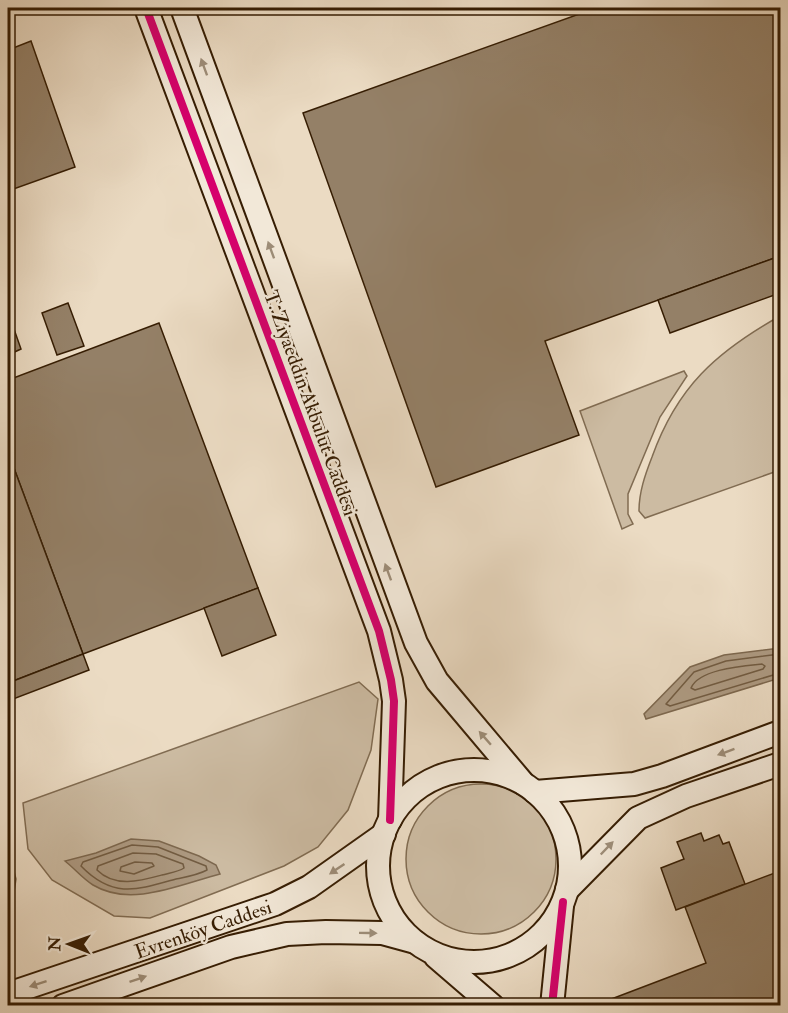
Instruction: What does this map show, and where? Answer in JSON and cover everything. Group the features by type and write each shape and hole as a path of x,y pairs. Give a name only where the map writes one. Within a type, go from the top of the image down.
{"street":[{"name":"T. Ziyaeddin Akbulut Caddesi","path":"146,8 384,649 394,700 387,827"},
{"name":"T. Ziyaeddin Akbulut Caddesi","path":"182,8 416,643 437,681 529,787"},
{"path":"529,787 634,784 662,776 780,732"},
{"path":"422,946 442,957 465,961 487,961 516,952 540,935 550,924 565,896 638,818 686,796 780,764"},
{"path":"493,1005 422,946 395,920 382,893 378,864 387,827 404,801 421,786 448,773 479,770 509,776 529,787 554,813 566,840 570,869 552,1005"},
{"name":"Evrenköy Caddesi","path":"8,994 275,904 309,887 387,827"},
{"name":"Evrenköy Caddesi","path":"63,1005 231,947 286,934 382,933 422,946"}],"shaded area":[{"path":"780,316 780,470 645,518 639,511 643,484 662,432 674,410 701,374 718,358"},
{"path":"684,371 687,376 660,417 628,494 628,514 633,524 622,529 580,411"},
{"path":"359,682 378,699 371,750 348,810 318,847 284,866 150,918 114,916 52,880 28,849 23,803"},
{"path":"481,784 496,785 510,790 534,806 550,830 555,844 555,874 550,888 534,912 510,928 496,933 481,934 466,933 452,928 428,912 412,888 407,874 406,859 407,844 412,830 428,806 452,790 466,785"},
{"path":"8,848 16,879 8,930"}],"water":[{"path":"780,648 780,678 646,719 644,714 690,667 724,655"},
{"path":"131,839 159,841 199,856 216,865 220,874 156,892 123,894 108,892 93,885 65,861 96,853"}],"building":[{"path":"596,8 780,8 780,256 545,341 579,435 436,487 303,113"},
{"path":"31,41 75,167 8,191 8,50"},
{"path":"780,256 780,293 670,333 658,300"},
{"path":"68,303 84,346 57,355 42,313"},
{"path":"8,312 21,349 8,355"},
{"path":"159,323 258,588 83,654 8,452 8,380"},
{"path":"8,452 83,654 8,683"},
{"path":"258,588 276,635 222,656 204,608"},
{"path":"83,654 89,670 8,701 8,683"},
{"path":"701,833 704,841 719,835 723,844 729,842 745,884 676,910 661,868 684,859 677,842"},
{"path":"780,871 780,1006 593,1006 706,963 685,907"}],"cycle path":[{"path":"146,8 379,631 394,701 390,820"},
{"path":"552,1006 563,902"}]}
